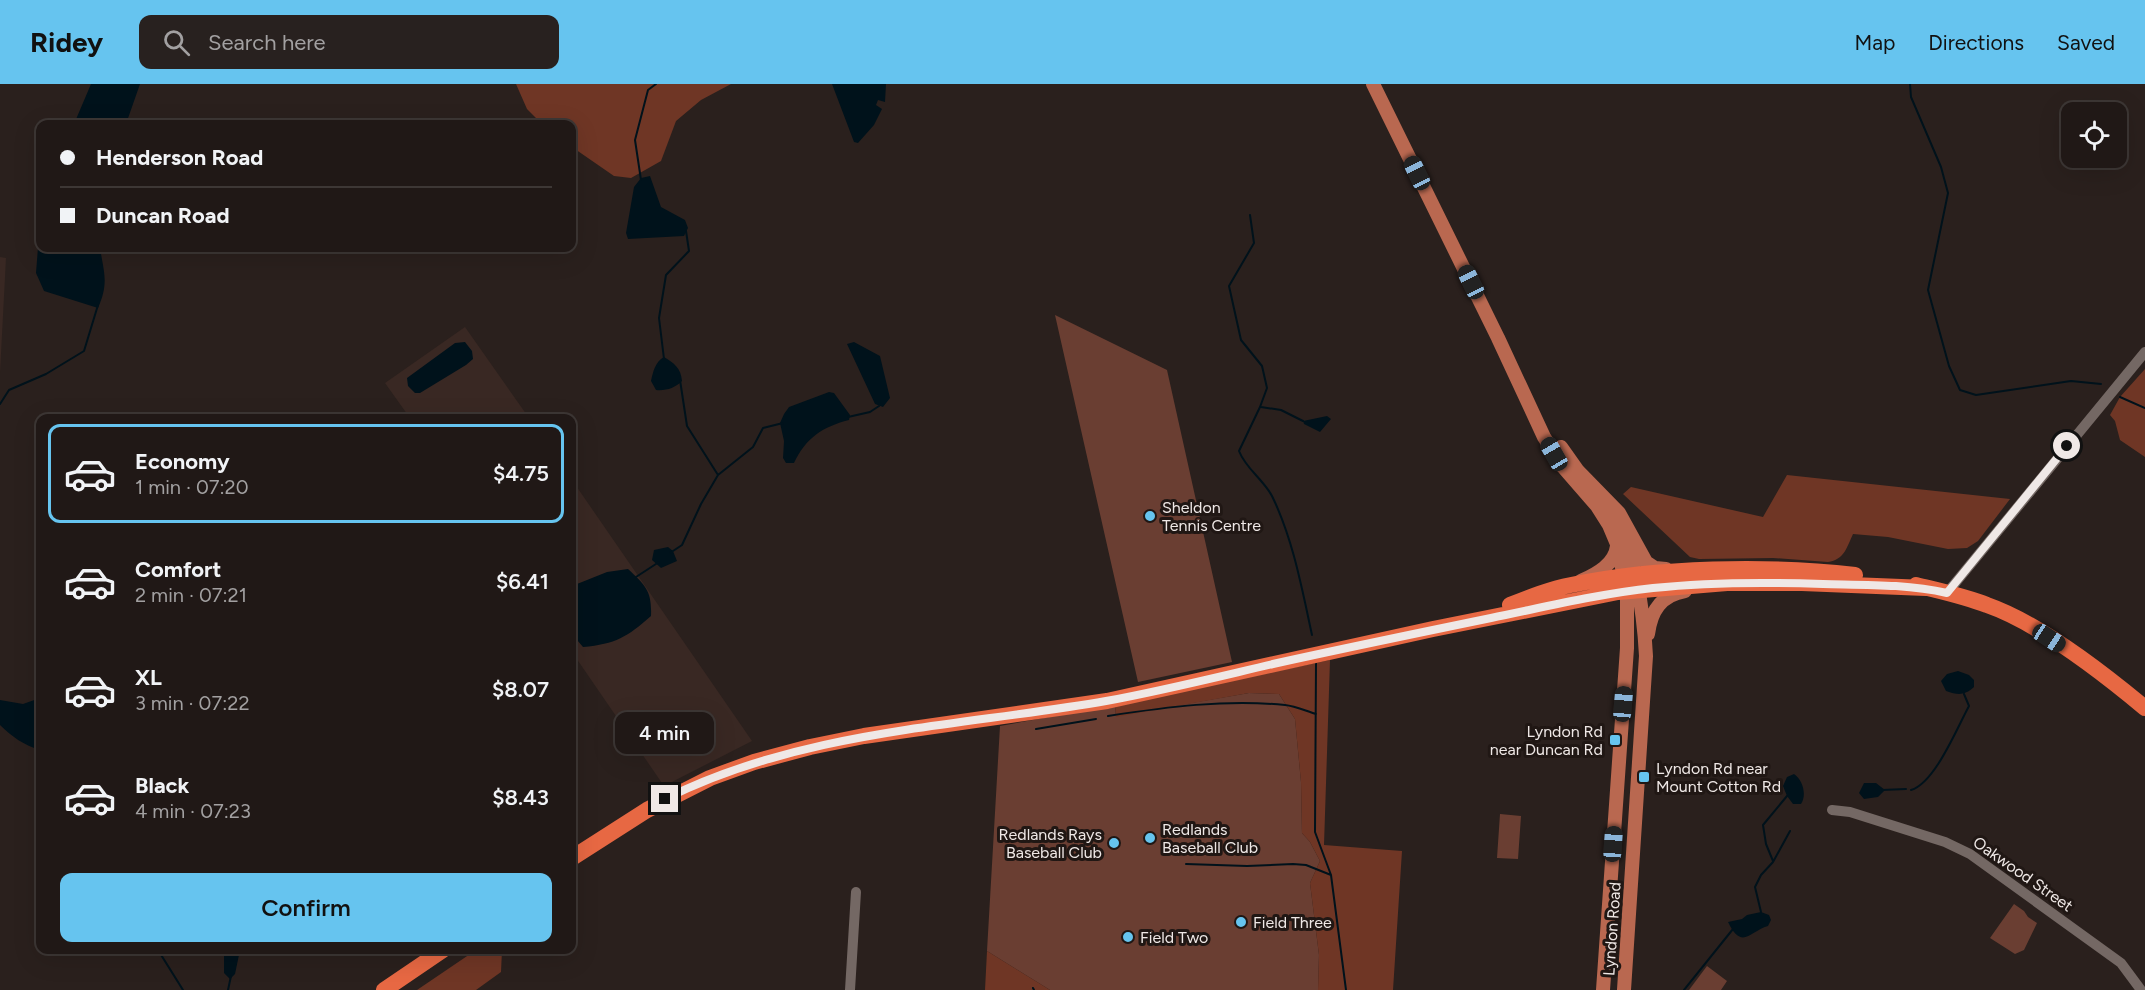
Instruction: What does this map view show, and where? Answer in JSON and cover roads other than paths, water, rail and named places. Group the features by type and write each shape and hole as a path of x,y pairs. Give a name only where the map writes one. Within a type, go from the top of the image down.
{"highway":[{"path":"576,855 617,827 684,790 754,762 810,747 915,728 1107,700 1569,601 1631,583 1723,571 1824,572 1884,578 1989,605 2032,627 2083,660 2145,708"},
{"path":"1433,629 1571,585 1786,583 1926,588"},
{"path":"384,990 437,954"}],"main road":[{"path":"1373,84 1530,398 1573,465 1623,519 1650,566 1660,570 1784,566 1813,568 1824,572"},
{"path":"1513,368 1528,406 1554,454 1604,515 1631,583"},
{"name":"Lyndon Road","path":"1530,398 1563,460 1600,501 1621,529 1631,583 1645,634 1646,656 1624,990"},
{"path":"1571,585 1589,577 1608,564 1616,554 1617,544"},
{"name":"Lyndon Road","path":"1604,990 1631,583"},
{"path":"1646,656 1650,620 1662,600 1670,594 1786,583"},
{"path":"1619,746 1640,748"}],"street":[{"path":"1947,593 2145,352"},
{"name":"Oakwood Street","path":"1832,810 1850,812 1945,842 1970,854 2121,963 2141,990"},
{"path":"850,990 856,892"}],"water":[{"path":"91,84 140,84 127,120 76,120"},
{"path":"832,84 886,84 885,102 878,100 876,105 882,109 874,125 858,143 854,142"},
{"path":"650,176 661,207 685,220 688,228 684,236 628,239 626,233 634,187 641,178"},
{"path":"38,252 101,252 105,285 98,308 44,291 36,273"},
{"path":"465,342 472,351 473,359 466,365 420,393 415,393 408,386 407,378 455,343"},
{"path":"854,342 880,356 890,398 883,407 875,404 847,344"},
{"path":"664,357 676,366 682,381 676,386 656,390 651,381 656,364"},
{"path":"829,392 834,393 850,415 849,420 823,430 810,440 794,463 786,463 783,458 784,441 780,423 784,414 789,407"},
{"path":"1327,416 1331,419 1320,432 1304,424 1303,421"},
{"path":"668,547 673,551 677,561 661,568 652,560 654,550"},
{"path":"628,569 639,580 649,595 651,616 620,638 604,644 583,647 576,639 576,584 607,572"},
{"path":"1958,671 1969,675 1974,680 1974,687 1961,694 1946,691 1941,681 1947,674"},
{"path":"36,699 36,749 18,740 0,725 0,700 23,704"},
{"path":"1794,774 1800,780 1803,788 1804,796 1801,804 1793,804 1783,786 1787,777"},
{"path":"1864,783 1876,783 1885,790 1878,797 1864,799 1859,793"},
{"path":"1761,912 1769,915 1771,920 1768,926 1747,937 1738,936 1728,922 1742,919 1747,915"},
{"path":"224,954 239,954 235,974 230,979 224,973"}],"waterway":[{"path":"641,180 635,140 648,90 656,84"},
{"path":"1910,84 1911,97 1941,167 1948,193 1928,290 1949,366 1960,390 1976,395 2071,381 2101,384"},
{"path":"1250,215 1254,243 1229,286 1241,340 1262,366 1267,388 1239,451 1272,496 1286,529 1312,635"},
{"path":"664,359 659,318 666,275 689,251 686,231"},
{"path":"0,404 9,390 46,374 84,351 98,305"},
{"path":"680,380 687,426 718,475"},
{"path":"2120,397 2145,408"},
{"path":"848,417 870,412 879,406"},
{"path":"1261,407 1281,410 1303,421"},
{"path":"670,553 682,545 701,504 718,475 753,447 763,428 783,423"},
{"path":"636,577 659,562"},
{"path":"1316,663 1315,832 1331,875 1346,990"},
{"path":"1911,790 1928,777 1944,754 1969,706 1964,694"},
{"path":"1108,716 1218,703 1263,703 1289,706 1316,714"},
{"path":"1036,729 1096,719"},
{"path":"1882,790 1906,789"},
{"path":"1773,861 1766,844 1763,825 1787,796"},
{"path":"1761,912 1755,887 1761,875 1773,862 1790,831"},
{"path":"1186,864 1247,866 1293,864 1306,865 1331,875"},
{"path":"1684,990 1733,929"},
{"path":"160,954 183,990"},
{"path":"228,990 231,976"}],"place":[{"name":"Sheldon Tennis Centre","path":"1150,516"},
{"name":"Lyndon Rd near Duncan Rd","path":"1615,740"},
{"name":"Lyndon Rd near Mount Cotton Rd","path":"1644,777"},
{"name":"Redlands Baseball Club","path":"1150,838"},
{"name":"Redlands Rays Baseball Club","path":"1114,843"},
{"name":"Field Three","path":"1241,922"},
{"name":"Field Two","path":"1128,937"}]}
